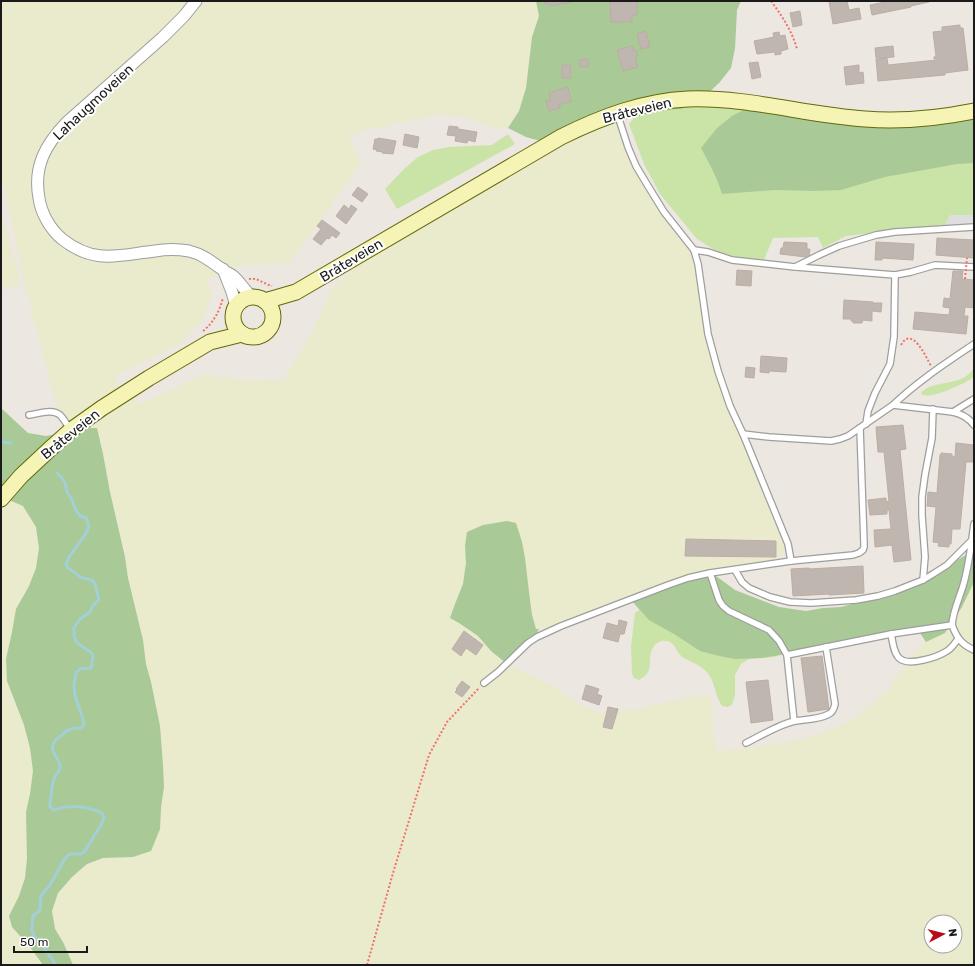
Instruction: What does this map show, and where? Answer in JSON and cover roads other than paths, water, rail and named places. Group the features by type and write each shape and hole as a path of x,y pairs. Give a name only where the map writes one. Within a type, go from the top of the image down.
{"main road":[{"name":"Bråteveien","path":"273,317 296,292 561,137 593,121 616,113 660,102 686,99 747,102 866,120 917,119 974,111"},
{"name":"Bråteveien","path":"258,299 296,292"},
{"path":"258,299 271,308 273,317 272,323 265,333 260,336 254,337 242,334 235,327 234,312 242,300 258,299"},
{"name":"Bråteveien","path":"210,342 234,312"},
{"name":"Bråteveien","path":"1,499 21,476 71,430 102,408 127,391 210,342 242,334"}],"street":[{"name":"Lahaugmoveien","path":"196,1 184,16 163,37 67,122 54,137 45,150 39,164 38,190 43,213 50,226 60,237 72,246 94,255 108,257 170,249 188,251 206,258 234,277 258,299"},
{"path":"223,270 230,289 234,312"}],"lane":[{"path":"616,113 636,166 664,212 694,250 698,264 708,334 718,371 730,406 788,544 792,561"},
{"path":"795,267 819,254 839,246 876,235 895,232 974,227"},
{"path":"694,250 708,252 732,260 895,275 935,265 974,267"},
{"path":"866,424 868,411 874,393 890,364 894,337 895,275"},
{"path":"743,434 831,441 848,436 893,405 933,371 974,344"},
{"path":"953,412 974,399"},
{"path":"893,405 961,413 974,425"},
{"path":"923,580 925,556 922,497 924,474 932,438 933,409"},
{"path":"29,415 52,411 56,412 61,416 71,430"},
{"path":"484,683 498,672 528,643 548,631 688,578 710,573 792,561 847,556 859,553 864,547 860,428"},
{"path":"974,524 967,570 953,615 952,625 958,639 974,650"},
{"path":"735,570 742,582 749,588 770,597 790,602 811,603 856,600 895,591 923,580 946,565 972,540"},
{"path":"710,573 719,600 723,606 728,611 769,630 779,641 787,655 794,721"},
{"path":"787,655 891,634 952,625"},
{"path":"891,634 894,648 899,658 908,662 925,660 937,656 952,647 958,639"},
{"path":"746,743 794,721 820,717 827,715 833,710 835,704 826,647"}],"waterway":[{"path":"1,442 11,443"},
{"path":"56,965 32,932 33,916 40,910 41,896 50,885 64,860 68,855 81,854 85,851 104,818 102,813 85,807 71,806 54,810 50,807 53,782 60,768 53,749 54,742 68,730 81,728 84,725 75,696 74,685 76,673 80,669 91,668 93,658 92,653 77,643 74,636 74,628 80,619 90,612 93,605 99,600 95,584 92,580 82,578 66,565 69,557 89,527 86,518 80,516 76,510 67,492 65,483 57,473"}]}
